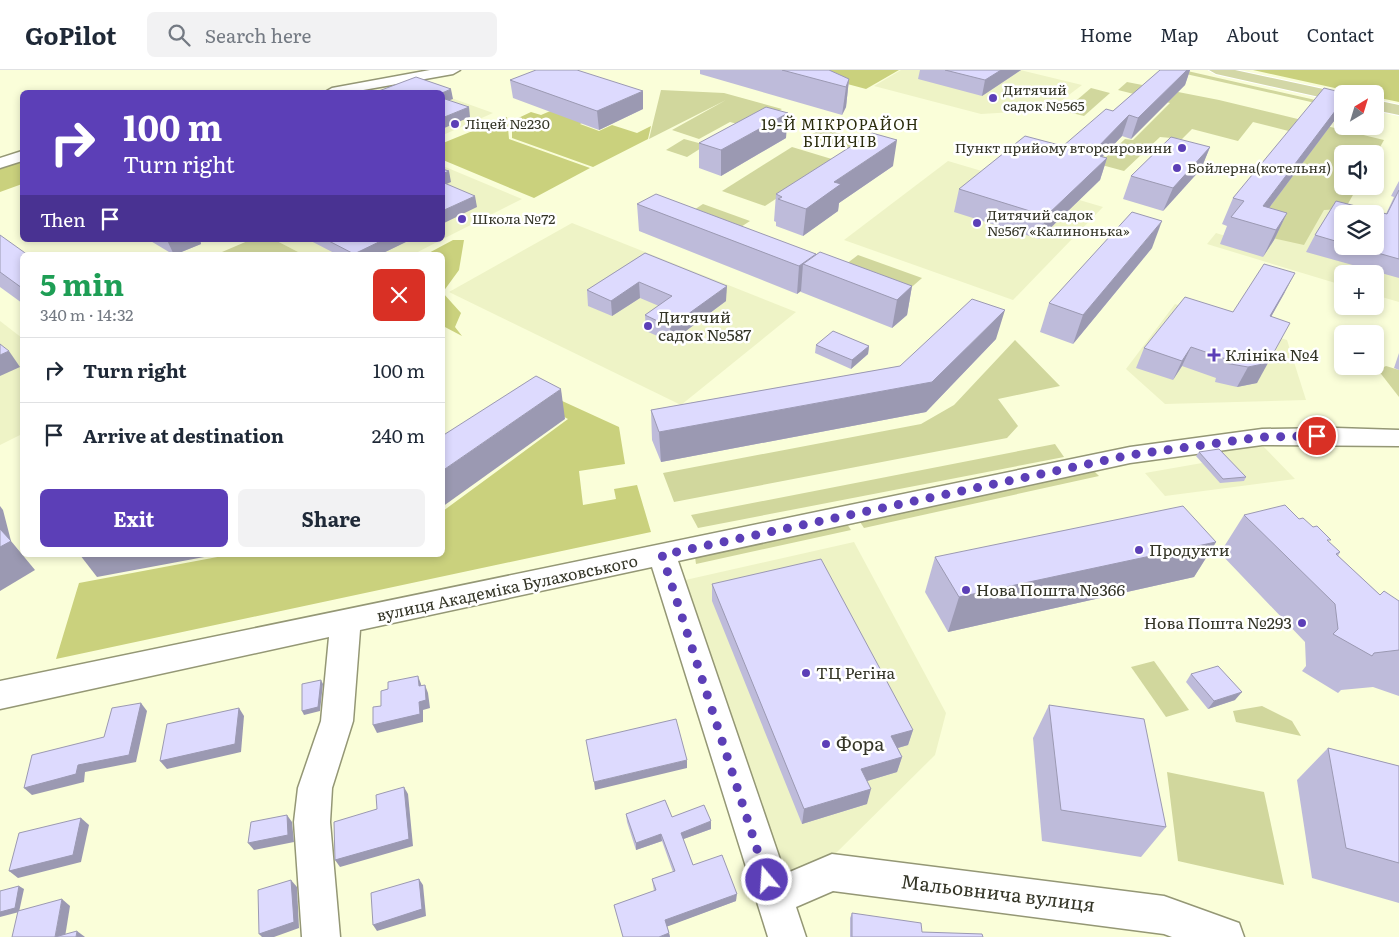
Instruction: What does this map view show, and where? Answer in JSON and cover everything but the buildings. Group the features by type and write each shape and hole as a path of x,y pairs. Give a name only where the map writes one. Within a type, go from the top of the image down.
{"main road":[{"path":"1216,70 1334,96"},
{"path":"1384,107 1399,110"}],"street":[{"path":"343,90 454,70"},
{"path":"0,163 20,157"},
{"name":"вулиця Академіка Булаховського","path":"0,695 1130,455 1262,437 1336,436 1399,438"},
{"path":"662,555 787,937"},
{"path":"321,937 312,822 313,805 315,788 337,721 342,650 347,622"},
{"name":"Мальовнича вулиця","path":"773,898 832,872 1164,915 1225,937"}],"shaded area":[{"name":"Дитячий садок №565","path":"901,70 1020,70 1082,85 1049,110 981,114 874,86"},
{"path":"1168,70 1183,70 1334,104 1334,107"},
{"path":"1127,82 1219,100 1334,128 1334,135 1363,135 1384,140 1381,145 1334,145 1334,195 1353,195 1347,205 1334,205 1334,210 1324,210 1304,245 1250,233 1320,139 1253,122 1238,141 1192,129 1182,139 1160,137 1124,171 1061,154 1068,148 1106,157 1125,139 1133,140 1170,103 1118,90"},
{"path":"1091,88 1110,93 1084,116 1064,111"},
{"path":"661,90 724,93 782,109 749,127 730,122 699,139 672,130 726,100 649,139"},
{"name":"Ліцей №230","path":"445,96 493,113 445,134"},
{"path":"821,128 863,141 850,149 809,137"},
{"path":"684,139 706,145 687,157 666,150"},
{"path":"792,147 835,160 765,206 722,191"},
{"name":"Дитячий садок №567 «Калинонька»","path":"948,161 1103,207 1013,300 844,240"},
{"name":"Школа №72","path":"445,167 522,199 445,238"},
{"path":"703,204 750,221 730,234 683,217"},
{"path":"1322,208 1334,211 1334,255 1384,255 1384,240 1399,229 1399,302 1384,298 1384,265 1334,265 1334,283 1207,244 1216,233 1251,244"},
{"name":"Дитячий садок №587","path":"572,223 796,312 681,405 449,292"},
{"path":"245,242 279,242 298,252 222,252"},
{"name":"Школа №72","path":"279,242 437,242 418,252 298,252"},
{"path":"858,255 922,278 906,292 841,268"},
{"name":"Клініка №4","path":"1175,304 1287,340 1306,400 1165,404 1126,369"},
{"path":"0,321 20,336 20,435 0,445"},
{"path":"1015,340 1060,386 998,399 1018,426 1007,438 674,502 663,473 921,424 954,405"},
{"path":"1384,367 1399,370 1399,397 1382,375 1384,375"},
{"path":"1260,443 1295,479 1165,496 1145,473 1225,459 1219,449"},
{"path":"1055,444 1064,457 698,528 691,515"},
{"path":"1091,468 1099,476 864,528 856,516"},
{"path":"843,518 851,530 696,564 694,550"},
{"path":"854,542 946,713 935,755 829,860 782,877 681,581"},
{"path":"1154,661 1189,710 1166,717 1131,667"},
{"path":"1262,706 1292,721 1301,736 1236,722 1233,711"},
{"path":"1167,772 1264,792 1284,885 1178,861"}],"green space":[{"path":"818,70 899,70 866,89 810,74"},
{"path":"1253,70 1399,70 1399,102 1384,99 1384,85 1334,85 1334,88"},
{"path":"555,109 587,120 580,124 599,131 612,125 637,133 651,126 648,139 593,167 512,138 512,121 531,112 541,115"},
{"path":"507,117 509,139 590,168 534,198 445,161 445,142"},
{"path":"20,163 20,185 0,192 0,169"},
{"path":"453,240 464,240 459,270 445,289 445,252 431,252"},
{"path":"445,295 461,313 455,327 462,336 445,327"},
{"path":"525,384 619,427 625,464 579,471 583,505 616,499 614,489 637,485 651,532 56,659 79,583 217,557 445,557 445,510 568,419 538,403 445,439"}],"place":[{"name":"Дитячий садок №565","path":"993,98"},
{"name":"Ліцей №230","path":"455,124"},
{"name":"Пункт прийому вторсировини","path":"1182,148"},
{"name":"Бойлерна(котельня)","path":"1177,168"},
{"name":"Школа №72","path":"462,219"},
{"name":"Дитячий садок №567 «Калинонька»","path":"977,223"},
{"name":"Дитячий садок №587","path":"648,326"},
{"name":"Клініка №4","path":"1214,355"},
{"name":"Продукти","path":"1139,550"},
{"name":"Нова Пошта №366","path":"966,590"},
{"name":"Нова Пошта №293","path":"1302,623"},
{"name":"ТЦ Регіна","path":"806,673"},
{"name":"Фора","path":"826,744"}],"district":[{"name":"19-Й МІКРОРАЙОН БІЛИЧІВ","path":"840,134"}],"route":[{"path":"767,880 662,555 1130,455 1213,442 1262,437 1317,436"}]}
